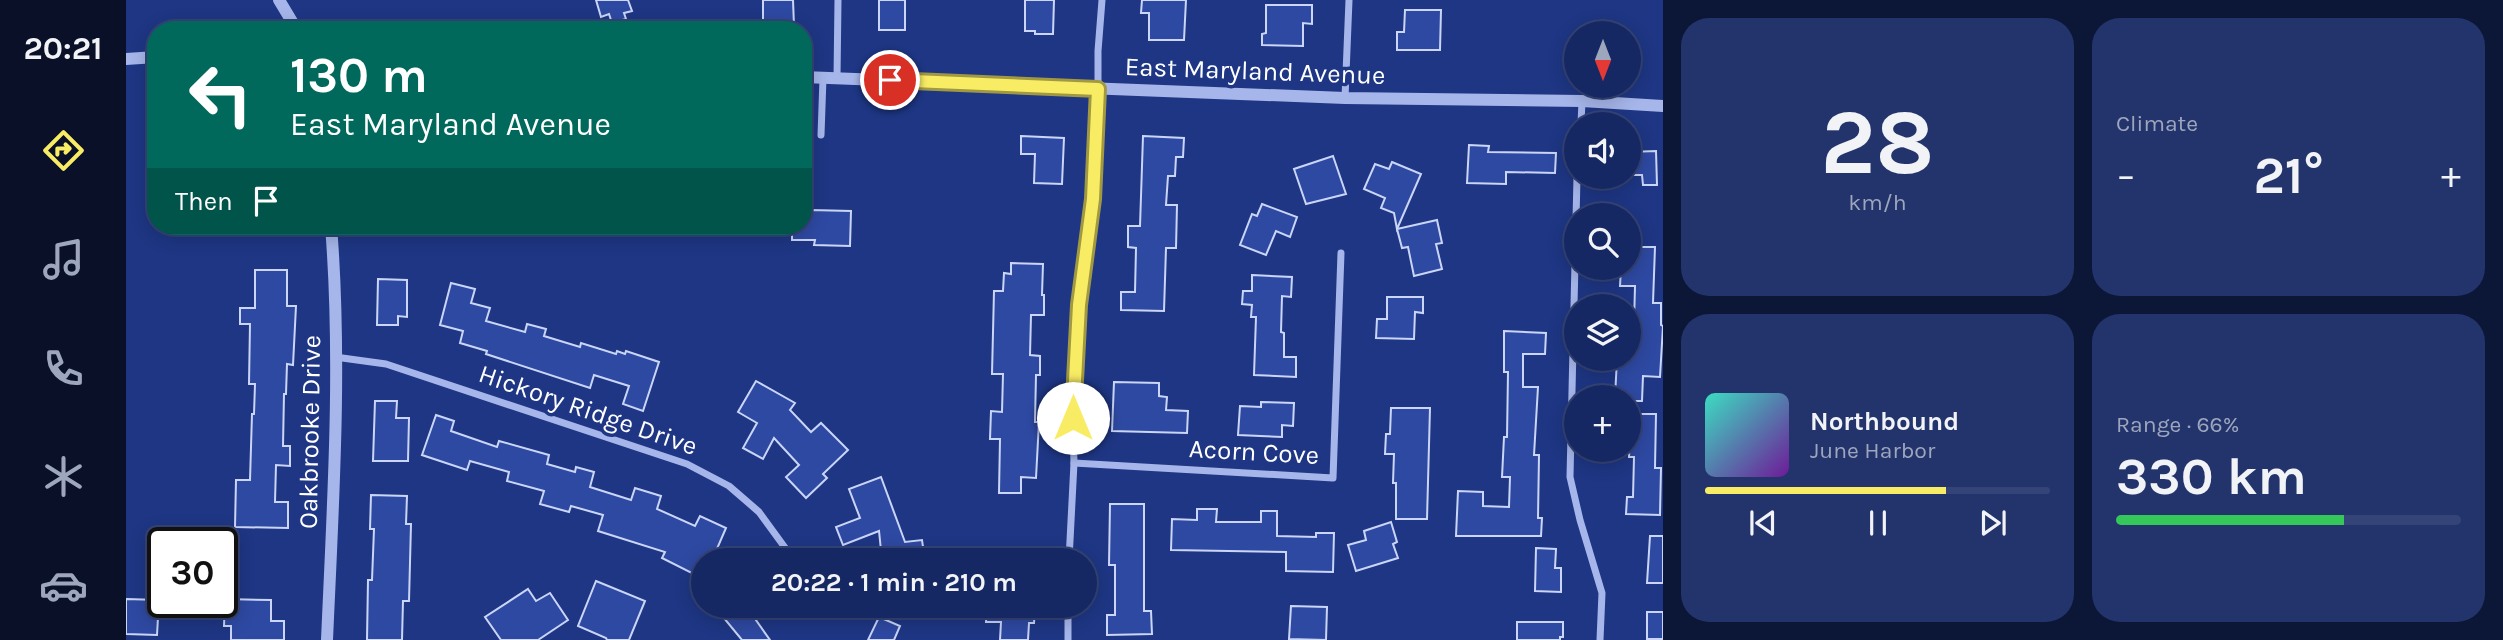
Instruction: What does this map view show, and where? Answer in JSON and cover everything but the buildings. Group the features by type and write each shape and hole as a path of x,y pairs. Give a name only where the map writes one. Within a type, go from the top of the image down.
{"street":[{"path":"279,0 292,21"},
{"path":"837,78 838,0"},
{"path":"1070,548 1074,463 1072,395 1081,284 1093,199 1102,0"},
{"path":"1345,98 1349,0"},
{"path":"126,59 147,58"},
{"name":"East Maryland Avenue","path":"812,77 1345,98 1583,101 1663,106"},
{"path":"821,135 823,78"},
{"path":"1582,112 1583,101"},
{"path":"1577,189 1570,477 1602,593 1600,640"},
{"name":"Oakbrooke Drive","path":"327,640 333,499 336,285 332,235"},
{"name":"Acorn Cove","path":"1074,463 1333,478 1341,253"},
{"name":"Hickory Ridge Drive","path":"335,357 386,364 687,464 729,486 759,512 785,548"},
{"path":"1068,618 1068,640"}],"route":[{"path":"890,80 1098,89 1093,199 1075,346 1073,418"}]}
